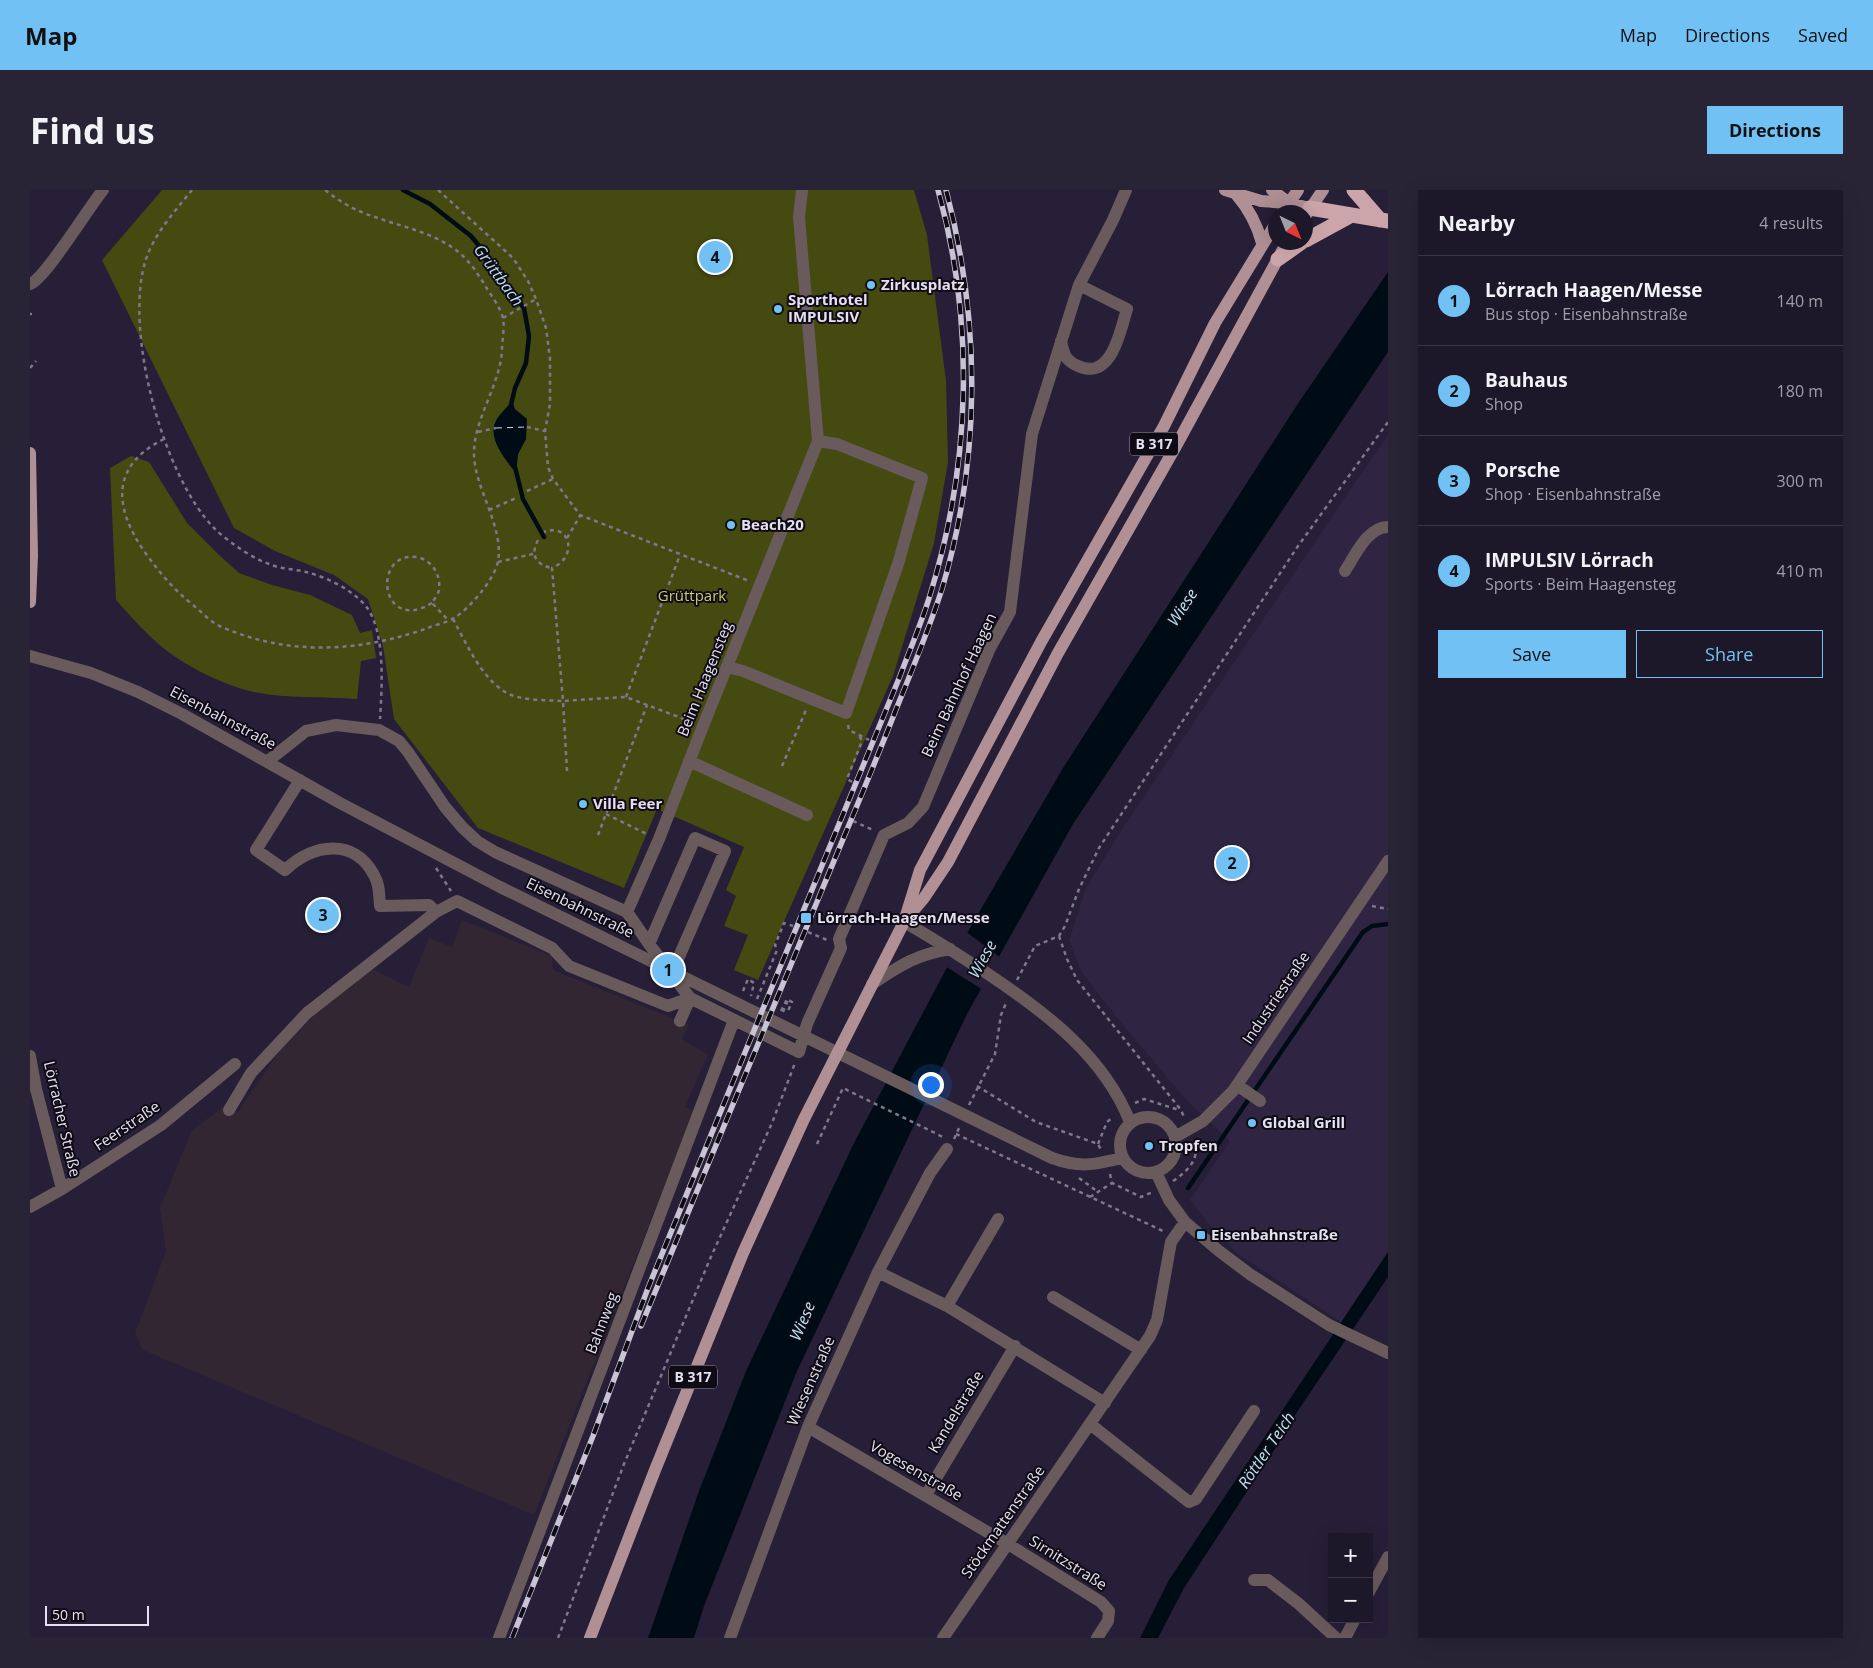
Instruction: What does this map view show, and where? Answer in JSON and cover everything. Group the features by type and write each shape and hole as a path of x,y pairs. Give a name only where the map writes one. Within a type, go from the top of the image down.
{"highway":[{"path":"1354,190 1357,212"},
{"path":"1313,211 1357,212 1384,220"},
{"path":"1313,236 1357,212"},
{"path":"1278,258 1290,250"}],"main road":[{"path":"1272,190 1284,205"},
{"path":"1288,205 1298,190"},
{"path":"1312,205 1322,190"},
{"path":"1230,192 1276,205"},
{"path":"1230,192 1248,209 1262,243"},
{"name":"B 317","path":"590,1638 654,1470 743,1253 804,1119 904,922 916,880 924,862 1041,642 1164,426 1215,323 1268,234"},
{"name":"B 317","path":"904,922 924,898 948,862 1058,653 1176,446 1282,250"},
{"path":"30,453 32,556 30,602"}],"street":[{"path":"30,284 35,282 48,269 103,190"},
{"name":"Beim Haagensteg","path":"627,912 659,839 702,726 818,441 798,217 802,190"},
{"name":"Beim Bahnhof Haagen","path":"884,835 908,823 923,807 990,648 1010,612 1032,434 1079,285 1113,220 1126,190"},
{"path":"1061,341 1065,357 1084,368 1095,368 1104,363 1114,350 1127,309 1079,285"},
{"path":"727,668 743,671 846,713 896,570 922,478 838,444 818,441"},
{"path":"1345,571 1367,538 1381,527 1388,527"},
{"name":"Eisenbahnstraße","path":"30,656 91,673 138,692 268,761 340,803 500,887 1052,1158 1082,1166 1122,1158"},
{"path":"268,761 306,731 336,725 379,730 399,742 425,774 445,807 477,840 495,852 627,912 671,976 690,998 799,1052 807,1024 841,948 839,939 884,835"},
{"path":"690,761 807,815"},
{"path":"300,780 256,850 285,870 294,862 309,854 336,847 350,852 364,862 374,875 379,888 380,906 429,905 436,912"},
{"path":"649,944 695,838 724,850 671,976"},
{"name":"Industriestraße","path":"1175,1137 1190,1130 1242,1088 1384,876 1388,861"},
{"path":"229,1110 251,1073 308,1013 436,912 457,901 552,948 569,966 668,1006 690,998"},
{"path":"904,922 1018,990 1094,1062 1117,1096 1130,1122"},
{"path":"872,984 905,963 928,953 950,949"},
{"path":"680,1021 690,998"},
{"name":"Bahnweg","path":"499,1638 740,1023"},
{"name":"Lörracher Straße","path":"30,1056 36,1089 62,1189"},
{"name":"Feerstraße","path":"30,1207 62,1189 161,1125 235,1064"},
{"path":"1242,1088 1260,1101"},
{"path":"1148,1116 1165,1122 1175,1137 1176,1148 1173,1159 1166,1167 1146,1174 1136,1172 1128,1166 1122,1158 1119,1148 1120,1139 1130,1122 1148,1116"},
{"name":"Wiesenstraße","path":"730,1638 808,1427 878,1272 946,1143"},
{"path":"1156,1172 1170,1200 1186,1222 1219,1251 1251,1275 1329,1325 1388,1353"},
{"path":"947,1306 998,1219"},
{"name":"Stöckmattenstraße","path":"943,1638 1141,1350 1157,1320 1171,1242 1186,1222"},
{"path":"878,1272 947,1306 1105,1403"},
{"path":"1053,1297 1141,1350"},
{"name":"Kandelstraße","path":"926,1495 1015,1346"},
{"path":"1090,1424 1189,1502 1196,1499 1254,1411"},
{"name":"Vogesenstraße","path":"808,1427 1008,1544"},
{"name":"Sirnitzstraße","path":"1008,1544 1101,1602 1109,1611 1108,1620 1097,1638"},
{"path":"1373,1585 1388,1557"},
{"path":"1254,1580 1268,1580 1299,1604 1336,1638"},
{"path":"1345,1638 1353,1623"}],"path":[{"path":"192,190 167,221 146,259 140,296 141,334 149,387 164,439 182,479 197,505 215,529 236,546 261,561 270,565 306,572 320,577 356,596 366,606 377,629 379,642 381,699 379,730"},
{"path":"164,439 147,449 131,466 124,483 122,500 132,532 174,590 219,626 271,643 304,648 344,648 410,634 453,619 471,604 481,592 498,562 497,542 489,510 478,480 474,454 478,432 496,382 502,354 503,318 470,264 449,245 429,234 375,217 348,206 325,190"},
{"path":"438,190 513,258 536,299 546,328 550,358 550,404 545,431 548,467 553,479 580,515 759,585"},
{"path":"503,318 536,299"},
{"path":"30,368 36,360"},
{"path":"1018,990 1036,946 1059,936 1065,926 1079,889 1099,848 1298,546 1388,422"},
{"path":"527,427 545,431"},
{"path":"478,432 496,428"},
{"path":"527,491 553,479"},
{"path":"489,510 516,498"},
{"path":"567,538 580,515"},
{"path":"538,540 534,547 534,554 540,564 552,568 558,566 568,554 569,545 567,538 559,531 550,530 544,532"},
{"path":"498,562 534,554"},
{"path":"626,697 680,555"},
{"path":"418,557 430,563 437,572 439,590 432,603 421,610 412,611 402,609 393,603 386,590 386,578 394,565 407,558 418,557"},
{"path":"552,568 567,771"},
{"path":"432,603 448,620"},
{"path":"453,619 467,646 485,673 506,692 528,699 563,701 626,697 702,726"},
{"path":"782,766 810,698"},
{"path":"598,835 647,705"},
{"path":"849,730 870,740"},
{"path":"852,782 847,779 862,741 860,735"},
{"path":"606,814 659,839"},
{"path":"853,821 884,835"},
{"path":"421,846 457,901"},
{"path":"740,1023 777,950 775,944 784,923 793,926"},
{"path":"808,932 825,939"},
{"path":"1059,936 1076,980 1181,1110 1196,1142 1195,1160 1186,1172 1163,1188 1141,1197 1112,1183"},
{"path":"736,1004 748,979 754,982 750,995"},
{"path":"785,1017 781,1015 788,1000"},
{"path":"1008,1000 1000,1015 995,1054 977,1086 1036,1122 1098,1144 1107,1162 1112,1183"},
{"path":"558,1638 624,1464 710,1260 772,1123 799,1052"},
{"path":"817,1144 843,1088 946,1143"},
{"path":"956,1134 1174,1237"},
{"path":"1090,1197 1112,1183"}],"shaded area":[{"path":"1388,436 1388,1252 1341,1322 1237,1253 1213,1229 1190,1200 1230,1141 1186,1100 1114,1014 1081,971 1069,940 1086,888 1121,831"},
{"path":"462,920 552,956 553,970 689,1025 682,1040 708,1054 685,1107 694,1111 534,1515 143,1350 135,1333 166,1251 160,1208 192,1130 222,1108 238,1112 279,1052 319,1010 372,969 409,987 429,938 452,947"}],"green space":[{"name":"Grüttpark","path":"162,190 914,190 927,235 946,381 948,462 934,543 893,676 758,980 734,970 748,935 724,926 736,896 726,890 744,847 657,809 624,888 478,828 394,719 383,646 368,599 334,575 275,551 234,528 102,260","holes":["512,401 526,439 518,454 516,472 498,447 499,417"]},
{"path":"131,456 149,462 187,523 239,573 272,585 310,595 352,615 360,633 372,630 376,658 361,661 357,699 267,694 241,689 200,672 174,656 134,620 116,600 110,468"}],"water":[{"name":"Wiese","path":"1388,272 1388,352 1073,824 967,1014 797,1371 704,1606 694,1638 648,1638 699,1491 746,1371 854,1143 945,971 1063,768 1299,402"},
{"path":"512,401 515,409 527,419 526,439 518,454 516,473 499,450 493,429 498,417"},
{"name":"Röttler Teich","path":"1388,1252 1388,1277 1287,1427 1280,1441 1184,1588 1158,1638 1140,1638 1169,1580"}],"pier":[{"path":"965,931 1001,958 983,990 945,966"}],"waterway":[{"name":"Grüttbach","path":"403,190 430,204 471,236 480,247 491,269 524,308 529,336 526,363 515,388 511,405"},
{"name":"Grüttbach","path":"515,467 523,499 544,537"},
{"path":"1188,1188 1363,932 1372,926 1388,924"}],"ferry route":[{"path":"496,428 527,427"}],"railway":[{"path":"512,1638 593,1436 648,1288 900,676 930,595 944,545 954,495 963,393 963,342 958,291 950,240 938,190"},
{"path":"641,1326 878,755 921,648 942,589 955,540 964,490 970,440 972,390 966,290 946,190"}],"place":[{"name":"IMPULSIV Lörrach","path":"715,257"},
{"name":"Zirkusplatz","path":"871,285"},
{"name":"Sporthotel IMPULSIV","path":"778,309"},
{"name":"Beach20","path":"731,525"},
{"name":"Villa Feer","path":"583,804"},
{"name":"Bauhaus","path":"1232,863"},
{"name":"Porsche","path":"323,915"},
{"name":"Lörrach-Haagen/Messe","path":"806,918"},
{"name":"Lörrach Haagen/Messe","path":"668,970"},
{"name":"Global Grill","path":"1252,1123"},
{"name":"Tropfen","path":"1149,1146"},
{"name":"Eisenbahnstraße","path":"1201,1235"}]}
